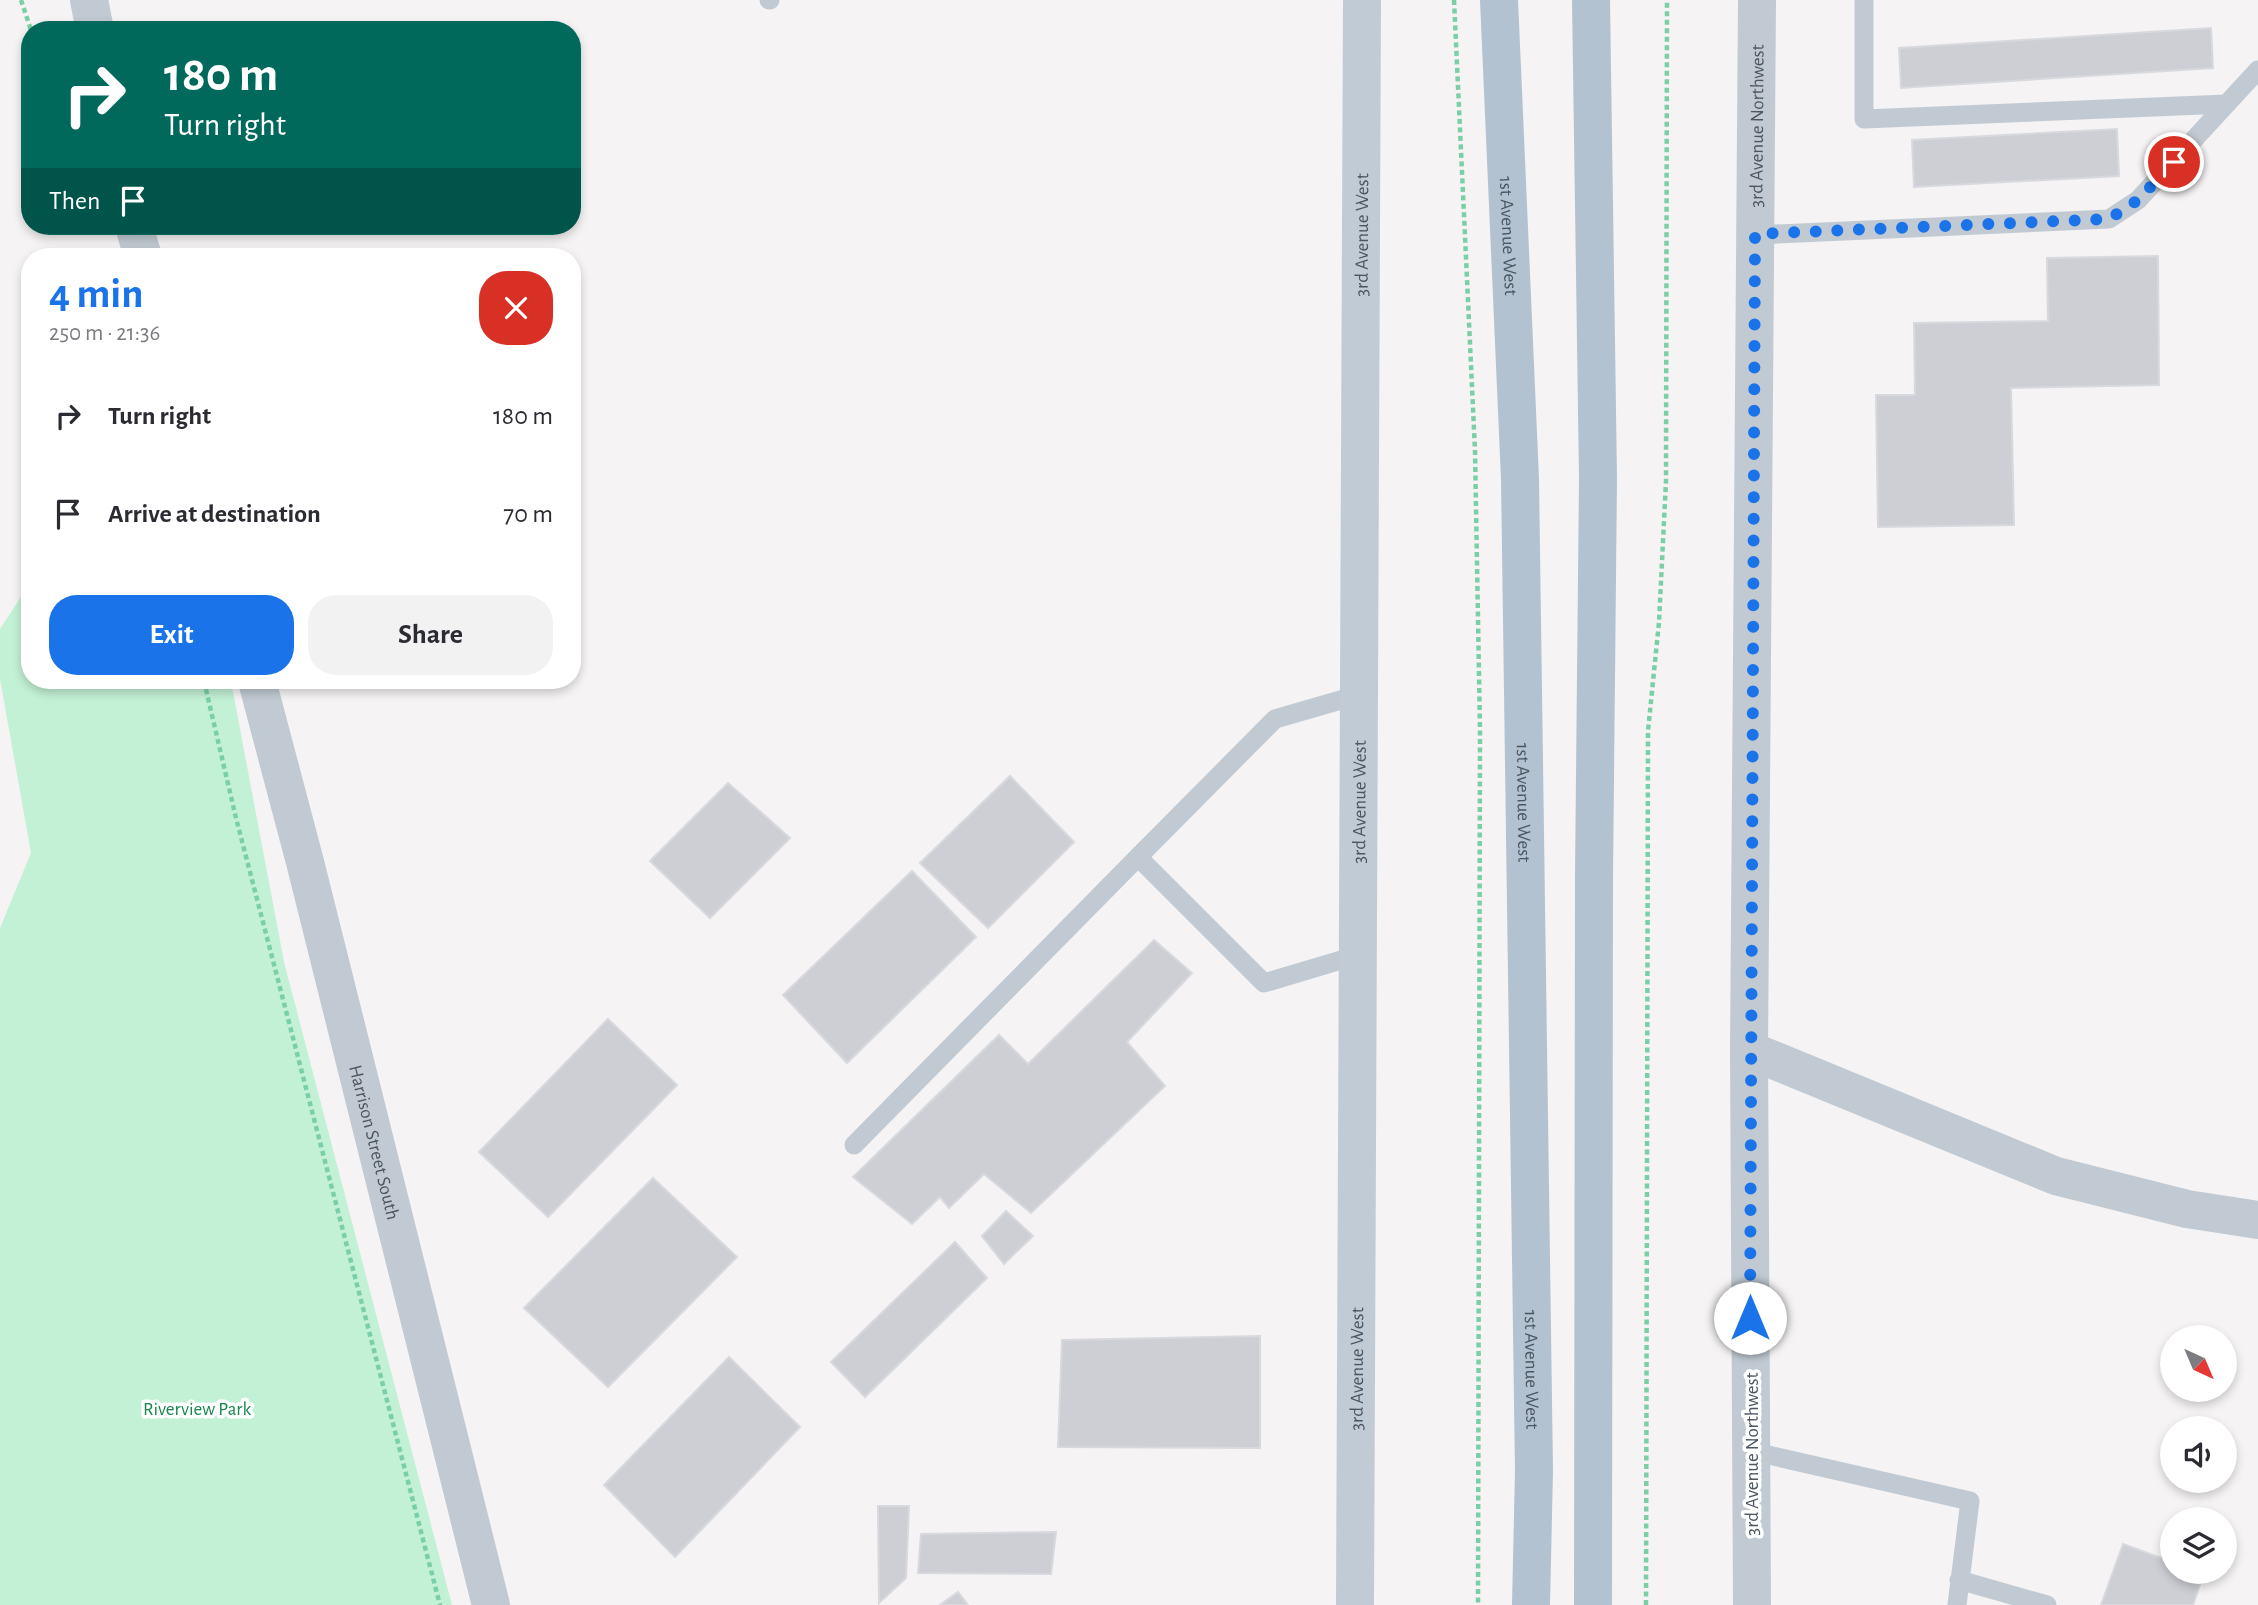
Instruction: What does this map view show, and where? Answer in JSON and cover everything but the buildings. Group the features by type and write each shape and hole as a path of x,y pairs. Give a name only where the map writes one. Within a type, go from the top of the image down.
{"main road":[{"name":"1st Avenue West","path":"1499,0 1520,479 1534,1471 1531,1605"},
{"path":"1591,0 1598,478 1594,877 1593,1605"}],"street":[{"path":"89,0 93,21"},
{"name":"3rd Avenue West","path":"1355,1605 1362,0"},
{"name":"3rd Avenue Northwest","path":"1752,1605 1749,1050 1757,0"},
{"name":"Harrison Street South","path":"259,689 491,1605"},
{"path":"1749,1050 2056,1176 2187,1209 2258,1220"}],"lane":[{"path":"1864,0 1864,119 2227,104"},
{"path":"1755,234 2109,219 2138,200 2258,70"},
{"path":"854,1145 1275,719 1359,695"},
{"path":"1138,857 1264,983 1358,955"},
{"path":"1751,1451 1970,1501 1957,1605"},
{"path":"1959,1580 2047,1605"}],"path":[{"path":"21,0 28,21"},
{"path":"1454,0 1475,451 1480,730 1478,1605"},
{"path":"1646,1605 1648,757 1666,481 1667,0"},
{"path":"206,689 236,818 440,1605"}],"green space":[{"name":"Riverview Park","path":"21,597 21,689 233,689 284,962 452,1605 0,1605 0,928 31,853 0,679 0,629"}],"route":[{"path":"1750,1318 1749,1050 1755,234 2109,219 2138,200 2174,162"}]}
